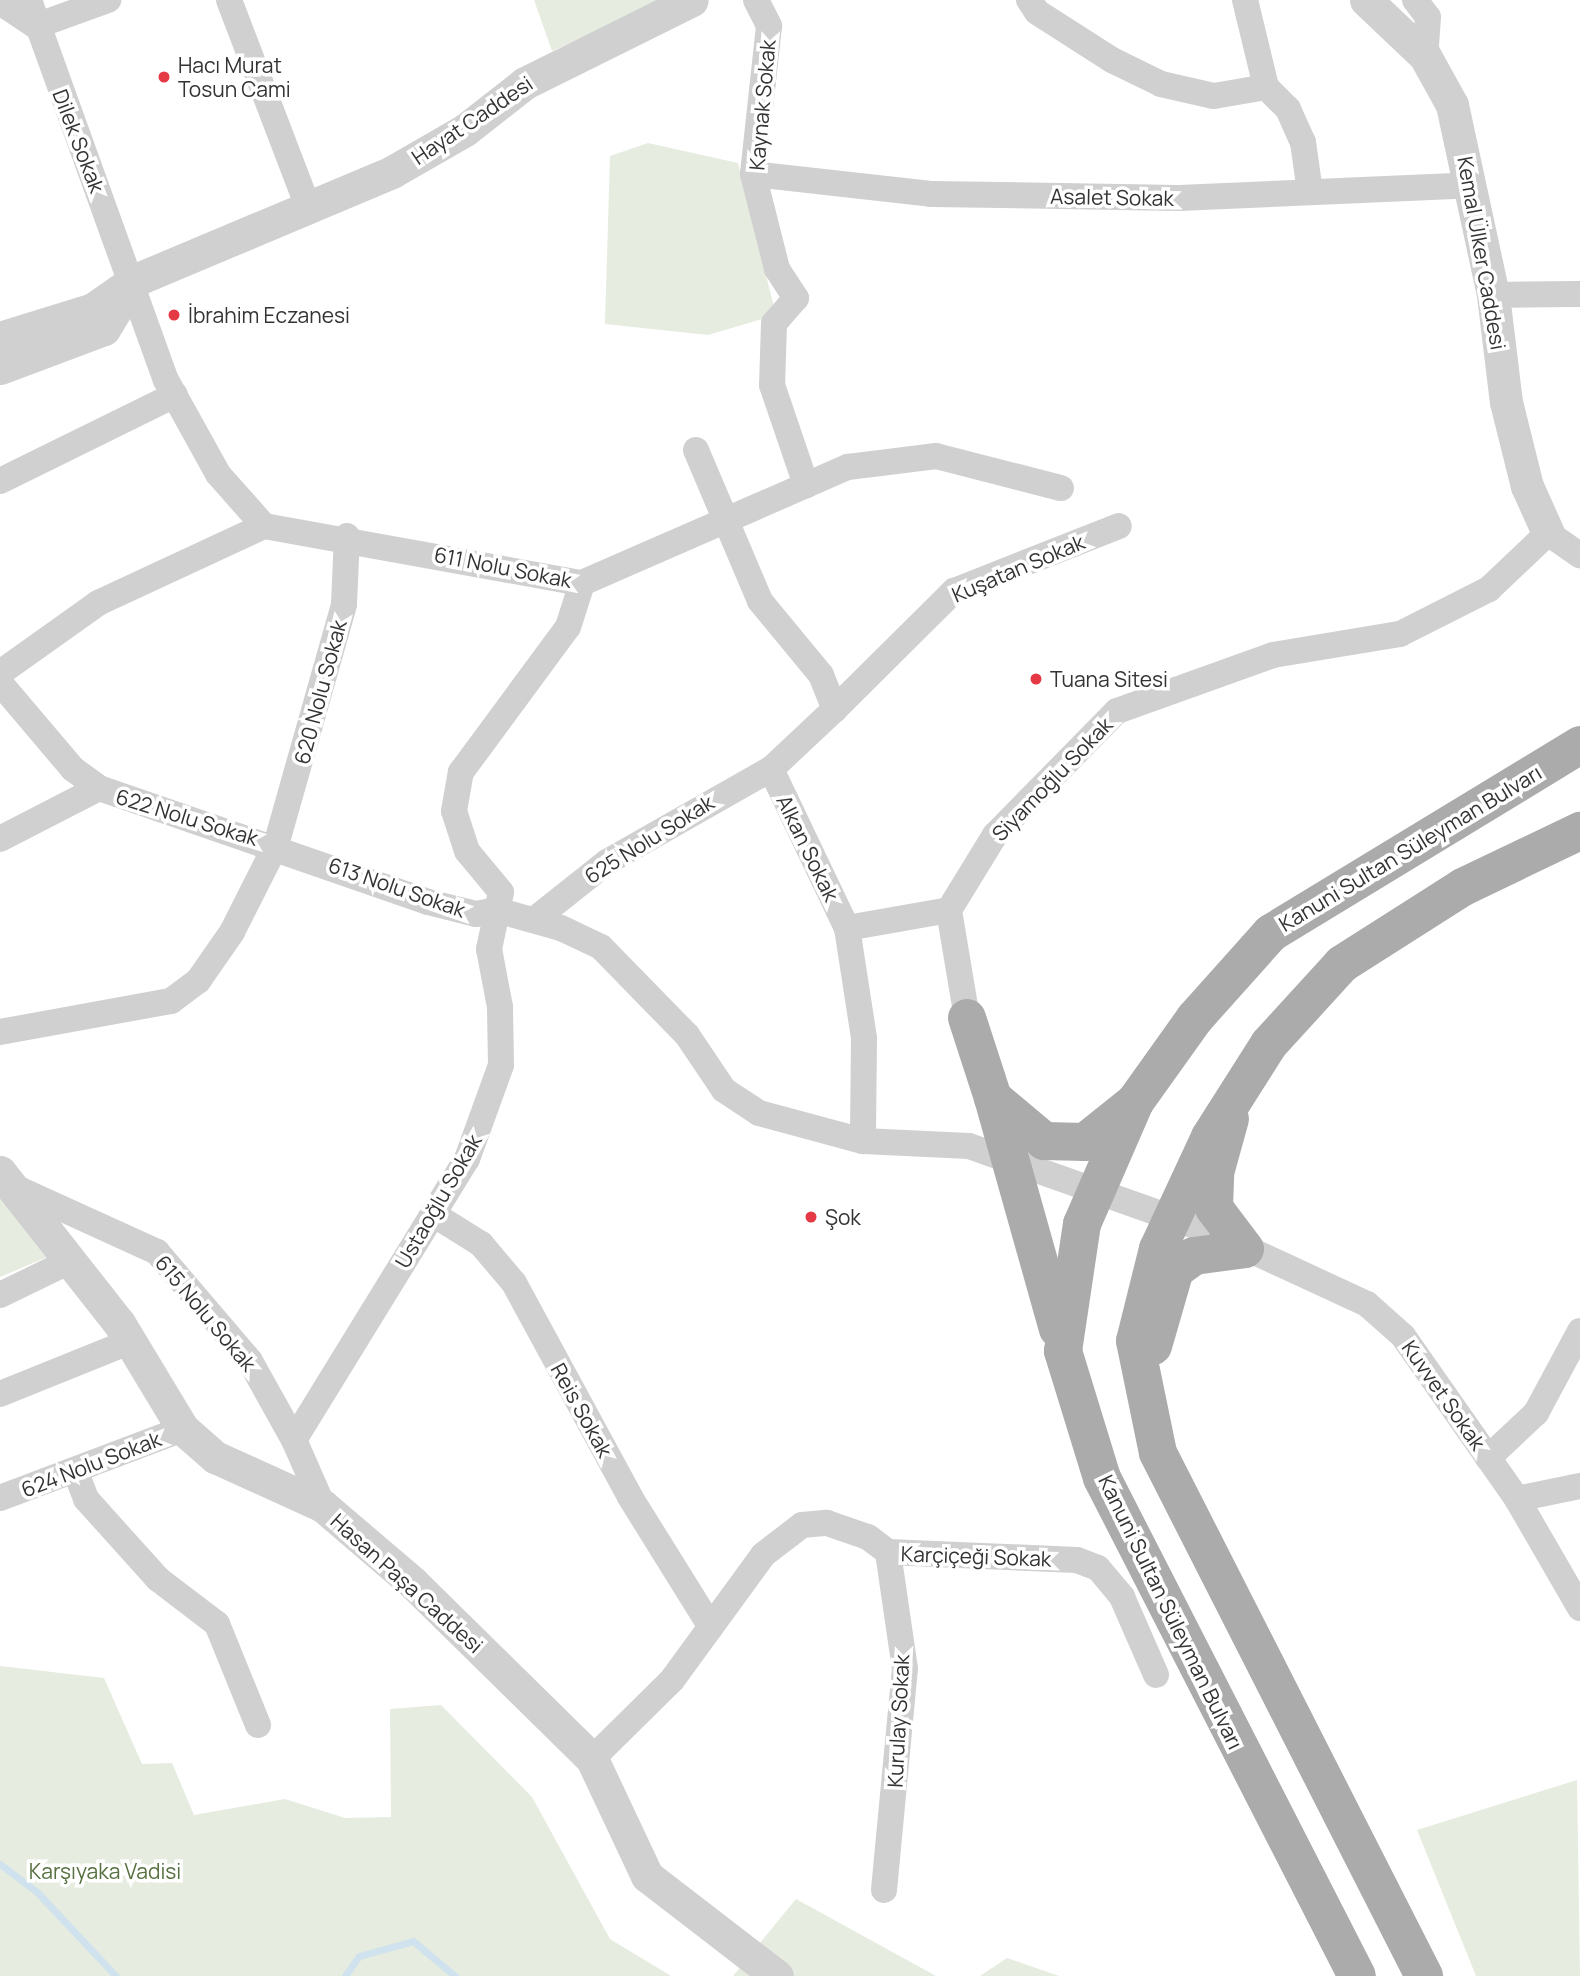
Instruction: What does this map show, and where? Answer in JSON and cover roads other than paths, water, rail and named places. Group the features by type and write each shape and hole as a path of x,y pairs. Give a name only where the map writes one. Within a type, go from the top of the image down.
{"main road":[{"name":"Kanuni Sultan Süleyman Bulvarı","path":"1357,1976 1298,1866 1102,1478 1063,1351 1082,1224 1135,1102 1195,1018 1271,933 1580,745"},
{"path":"1424,1976 1158,1453 1135,1341 1158,1249 1210,1137 1269,1044 1342,964 1463,887 1580,831"},
{"path":"967,1018 993,1098 1063,1351"},
{"path":"1158,1453 1152,1337 1175,1270 1194,1256 1245,1249 1214,1208 1215,1173 1236,1095"},
{"path":"993,1098 1017,1124 1044,1141 1058,1142 1085,1142 1135,1102"}],"street":[{"name":"Dilek Sokak","path":"29,0 36,26 175,395 218,474 264,526"},
{"path":"0,2 36,26 108,0"},
{"path":"229,0 308,207"},
{"name":"Hayat Caddesi","path":"0,338 93,309 133,281 392,172 465,130 525,83 692,0"},
{"name":"Kaynak Sokak","path":"756,0 769,26 753,174 777,269 796,298 774,323 772,385 806,485"},
{"path":"1028,0 1037,12 1112,60 1161,84 1214,96 1266,87"},
{"path":"1245,0 1266,87 1287,109 1303,142 1310,192"},
{"name":"Kemal Ülker Caddesi","path":"1366,0 1425,56 1452,105 1472,185 1493,295 1506,402 1527,486 1548,533"},
{"path":"1415,0 1428,17 1425,56"},
{"name":"Asalet Sokak","path":"753,174 931,194 1179,198 1472,185"},
{"path":"0,368 104,329 133,281"},
{"path":"1493,295 1580,294"},
{"path":"0,481 175,395"},
{"path":"696,450 724,525 760,601 821,674 835,709"},
{"name":"611 Nolu Sokak","path":"264,526 347,536 582,583 724,525 848,467 936,456 1061,488"},
{"path":"0,673 98,603 264,526"},
{"name":"Kuşatan Sokak","path":"835,709 954,591 1119,526"},
{"path":"1548,533 1580,555"},
{"name":"Siyamoğlu Sokak","path":"949,910 995,835 1117,711 1273,656 1400,634 1489,589 1548,533"},
{"name":"620 Nolu Sokak","path":"276,845 344,604 347,536"},
{"name":"Ustaoğlu Sokak","path":"294,1440 467,1159 496,1091 500,1007 489,949 501,892 467,851 454,811 461,772 568,627 582,583"},
{"name":"622 Nolu Sokak","path":"0,682 73,769 99,788 276,845"},
{"name":"Alkan Sokak","path":"835,709 771,769 847,928 864,1038 863,1140"},
{"name":"625 Nolu Sokak","path":"534,920 619,855 771,769"},
{"path":"0,839 99,788"},
{"path":"0,1032 171,1002 198,981 232,932 276,845"},
{"name":"613 Nolu Sokak","path":"276,845 428,902 476,914 496,910 534,920 601,947 687,1035 736,1098 803,1129 863,1140 969,1146 1209,1231"},
{"path":"847,928 949,910 967,1018"},
{"name":"Hasan Paşa Caddesi","path":"5,1178 129,1342 183,1429 215,1457 323,1506 413,1583 592,1759 647,1876 777,1976"},
{"name":"615 Nolu Sokak","path":"5,1178 157,1252 250,1361 294,1440"},
{"name":"Reis Sokak","path":"433,1214 481,1244 514,1283 630,1497 711,1627"},
{"name":"Kuvvet Sokak","path":"1209,1231 1367,1304 1403,1336 1517,1499 1580,1608"},
{"path":"0,1295 68,1262"},
{"path":"1488,1458 1536,1413 1580,1331"},
{"path":"0,1394 129,1342"},
{"name":"624 Nolu Sokak","path":"0,1498 183,1429"},
{"path":"294,1440 323,1506"},
{"path":"75,1470 86,1499 158,1579 217,1624 258,1725"},
{"path":"1517,1499 1580,1486"},
{"name":"Karçiçeği Sokak","path":"592,1759 672,1679 763,1555 802,1525 827,1523 868,1536 888,1552 1077,1560 1098,1568 1122,1597 1156,1675"},
{"name":"Kurulay Sokak","path":"884,1890 905,1669 888,1552"}],"waterway":[{"path":"0,1864 37,1892 116,1976"},
{"path":"345,1976 359,1956 413,1941 455,1976"}],"place":[{"name":"Hacı Murat Tosun Cami","path":"164,77"},
{"name":"İbrahim Eczanesi","path":"174,315"},
{"name":"Tuana Sitesi","path":"1036,679"},
{"name":"Şok","path":"811,1217"}],"park label":[{"name":"Karşıyaka Vadisi","path":"105,1871"}]}
